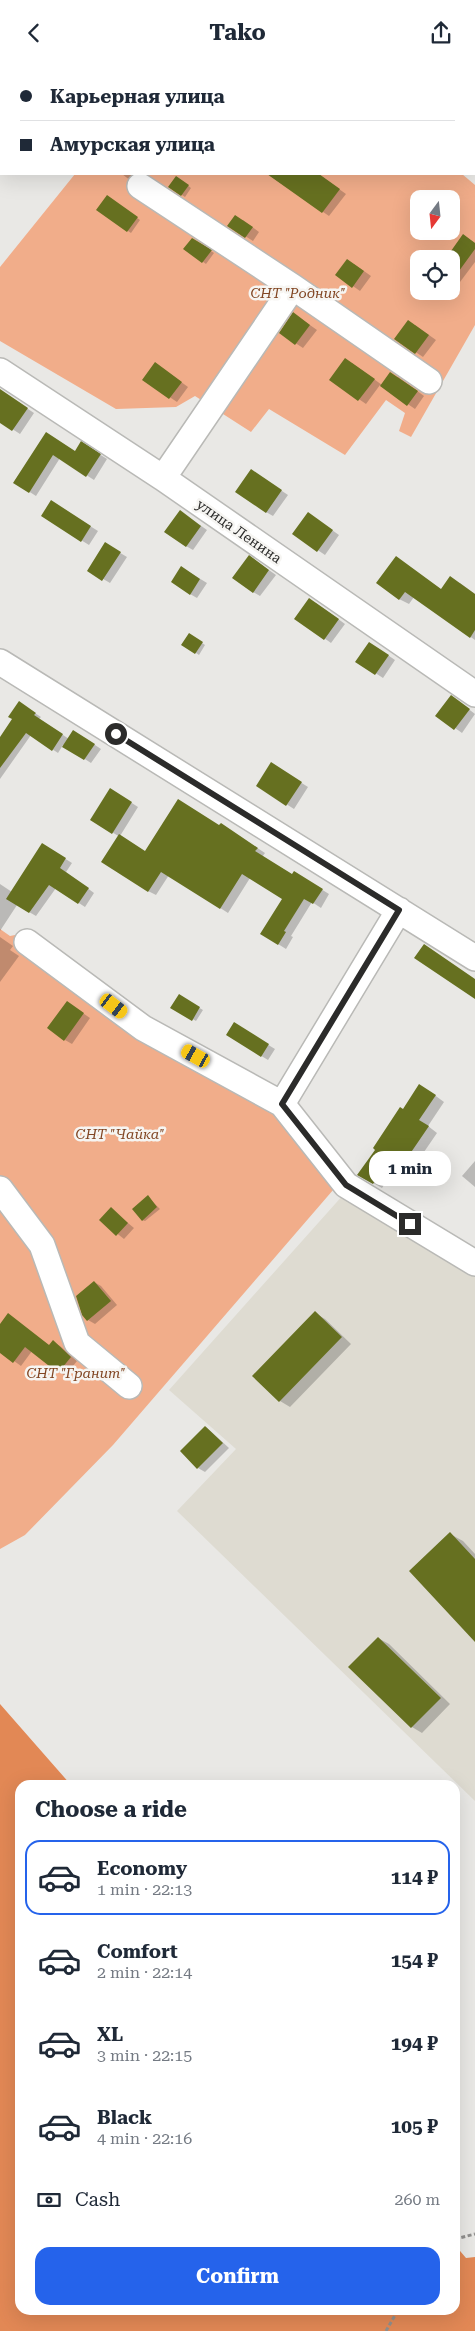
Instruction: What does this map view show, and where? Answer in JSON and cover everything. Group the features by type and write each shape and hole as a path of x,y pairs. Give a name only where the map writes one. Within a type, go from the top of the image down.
{"street":[{"path":"140,185 294,287 429,381"},
{"path":"163,478 294,287"},
{"name":"улица Ленина","path":"0,371 163,478 475,694"},
{"path":"0,662 475,958"},
{"path":"282,1104 399,910"},
{"path":"27,942 143,1028 282,1104 346,1185 475,1263"},
{"path":"0,1189 42,1245 77,1343 129,1386"}],"path":[{"path":"460,2238 475,2234"},
{"path":"386,2331 395,2315"}],"shaded area":[{"path":"344,1194 475,1274 475,1801 460,1786 460,1780 453,1780 177,1511 236,1449 169,1390"},
{"path":"0,1704 67,1780 15,1780 15,2315 460,2315 460,2251 466,2258 475,2257 475,2331 0,2331"}],"green space":[{"name":"СНТ \"Родник\"","path":"74,175 463,175 475,185 475,325 411,437 399,431 405,413 386,400 345,455 269,409 251,432 195,396 176,407 116,409 0,341 0,267"},
{"name":"СНТ \"Чайка\"","path":"0,929 10,936 25,933 149,1021 276,1086 346,1175 113,1445 25,1535 0,1549"}],"building":[{"path":"268,175 320,175 340,189 322,213"},
{"path":"176,176 189,185 181,196 168,187"},
{"path":"107,195 138,217 127,232 96,210"},
{"path":"235,215 253,227 245,238 227,226"},
{"path":"463,234 475,243 475,249 460,270 460,250 452,250"},
{"path":"192,238 212,250 202,263 183,249"},
{"path":"347,259 364,271 352,288 335,275"},
{"path":"293,312 310,325 295,345 279,333"},
{"path":"408,320 429,335 415,354 394,339"},
{"path":"345,358 375,379 358,401 329,380"},
{"path":"155,362 182,382 169,399 142,380"},
{"path":"390,372 418,391 407,406 380,386"},
{"path":"0,389 28,408 12,431 0,423"},
{"path":"46,432 75,451 81,441 101,454 86,477 53,455 29,493 13,483"},
{"path":"251,469 282,490 266,513 235,492"},
{"path":"51,500 91,526 81,542 41,516"},
{"path":"180,510 201,526 186,547 164,532"},
{"path":"308,512 333,530 317,552 292,534"},
{"path":"105,542 121,552 102,581 87,571"},
{"path":"249,555 269,570 253,593 232,578"},
{"path":"396,556 441,589 450,576 475,594 475,630 470,638 405,592 399,600 376,583"},
{"path":"181,566 200,579 190,595 171,582"},
{"path":"309,598 339,619 324,640 294,619"},
{"path":"189,633 203,642 195,654 181,645"},
{"path":"369,642 389,655 375,675 355,662"},
{"path":"451,695 470,709 454,730 435,716"},
{"path":"19,701 36,713 34,715 63,734 52,751 26,733 0,768 0,737 12,719 8,717"},
{"path":"73,730 95,744 84,760 62,747"},
{"path":"271,762 302,782 286,806 256,786"},
{"path":"110,788 132,802 112,834 90,820"},
{"path":"178,799 219,825 221,823 258,848 255,851 292,874 294,871 323,889 313,904 304,899 284,931 286,932 278,945 260,934 282,899 242,874 220,909 161,872 148,892 101,862 119,834 145,851"},
{"path":"42,843 66,858 60,868 89,888 78,904 49,885 29,913 6,899"},
{"path":"424,944 475,979 475,999 414,958"},
{"path":"179,994 200,1007 192,1021 170,1008"},
{"path":"67,1001 84,1013 64,1041 47,1028"},
{"path":"234,1022 269,1044 261,1057 226,1035"},
{"path":"419,1084 436,1095 419,1120 429,1126 401,1167 390,1159 373,1184 357,1175 375,1150 373,1148 400,1107 403,1109"},
{"path":"148,1195 157,1207 142,1221 132,1209"},
{"path":"111,1207 128,1223 116,1236 99,1220"},
{"path":"94,1281 111,1301 87,1321 82,1315 76,1296"},
{"path":"315,1311 342,1337 279,1402 252,1376"},
{"path":"8,1313 49,1345 53,1340 71,1357 58,1373 25,1347 13,1363 0,1353 0,1324"},
{"path":"205,1426 223,1443 197,1469 180,1451"},
{"path":"450,1532 475,1559 475,1642 409,1571"},
{"path":"378,1637 441,1698 411,1728 348,1667"}],"route":[{"path":"116,734 399,910 282,1104 346,1185 410,1224"}],"park label":[{"name":"СНТ \"Гранит\"","path":"76,1373"}]}
